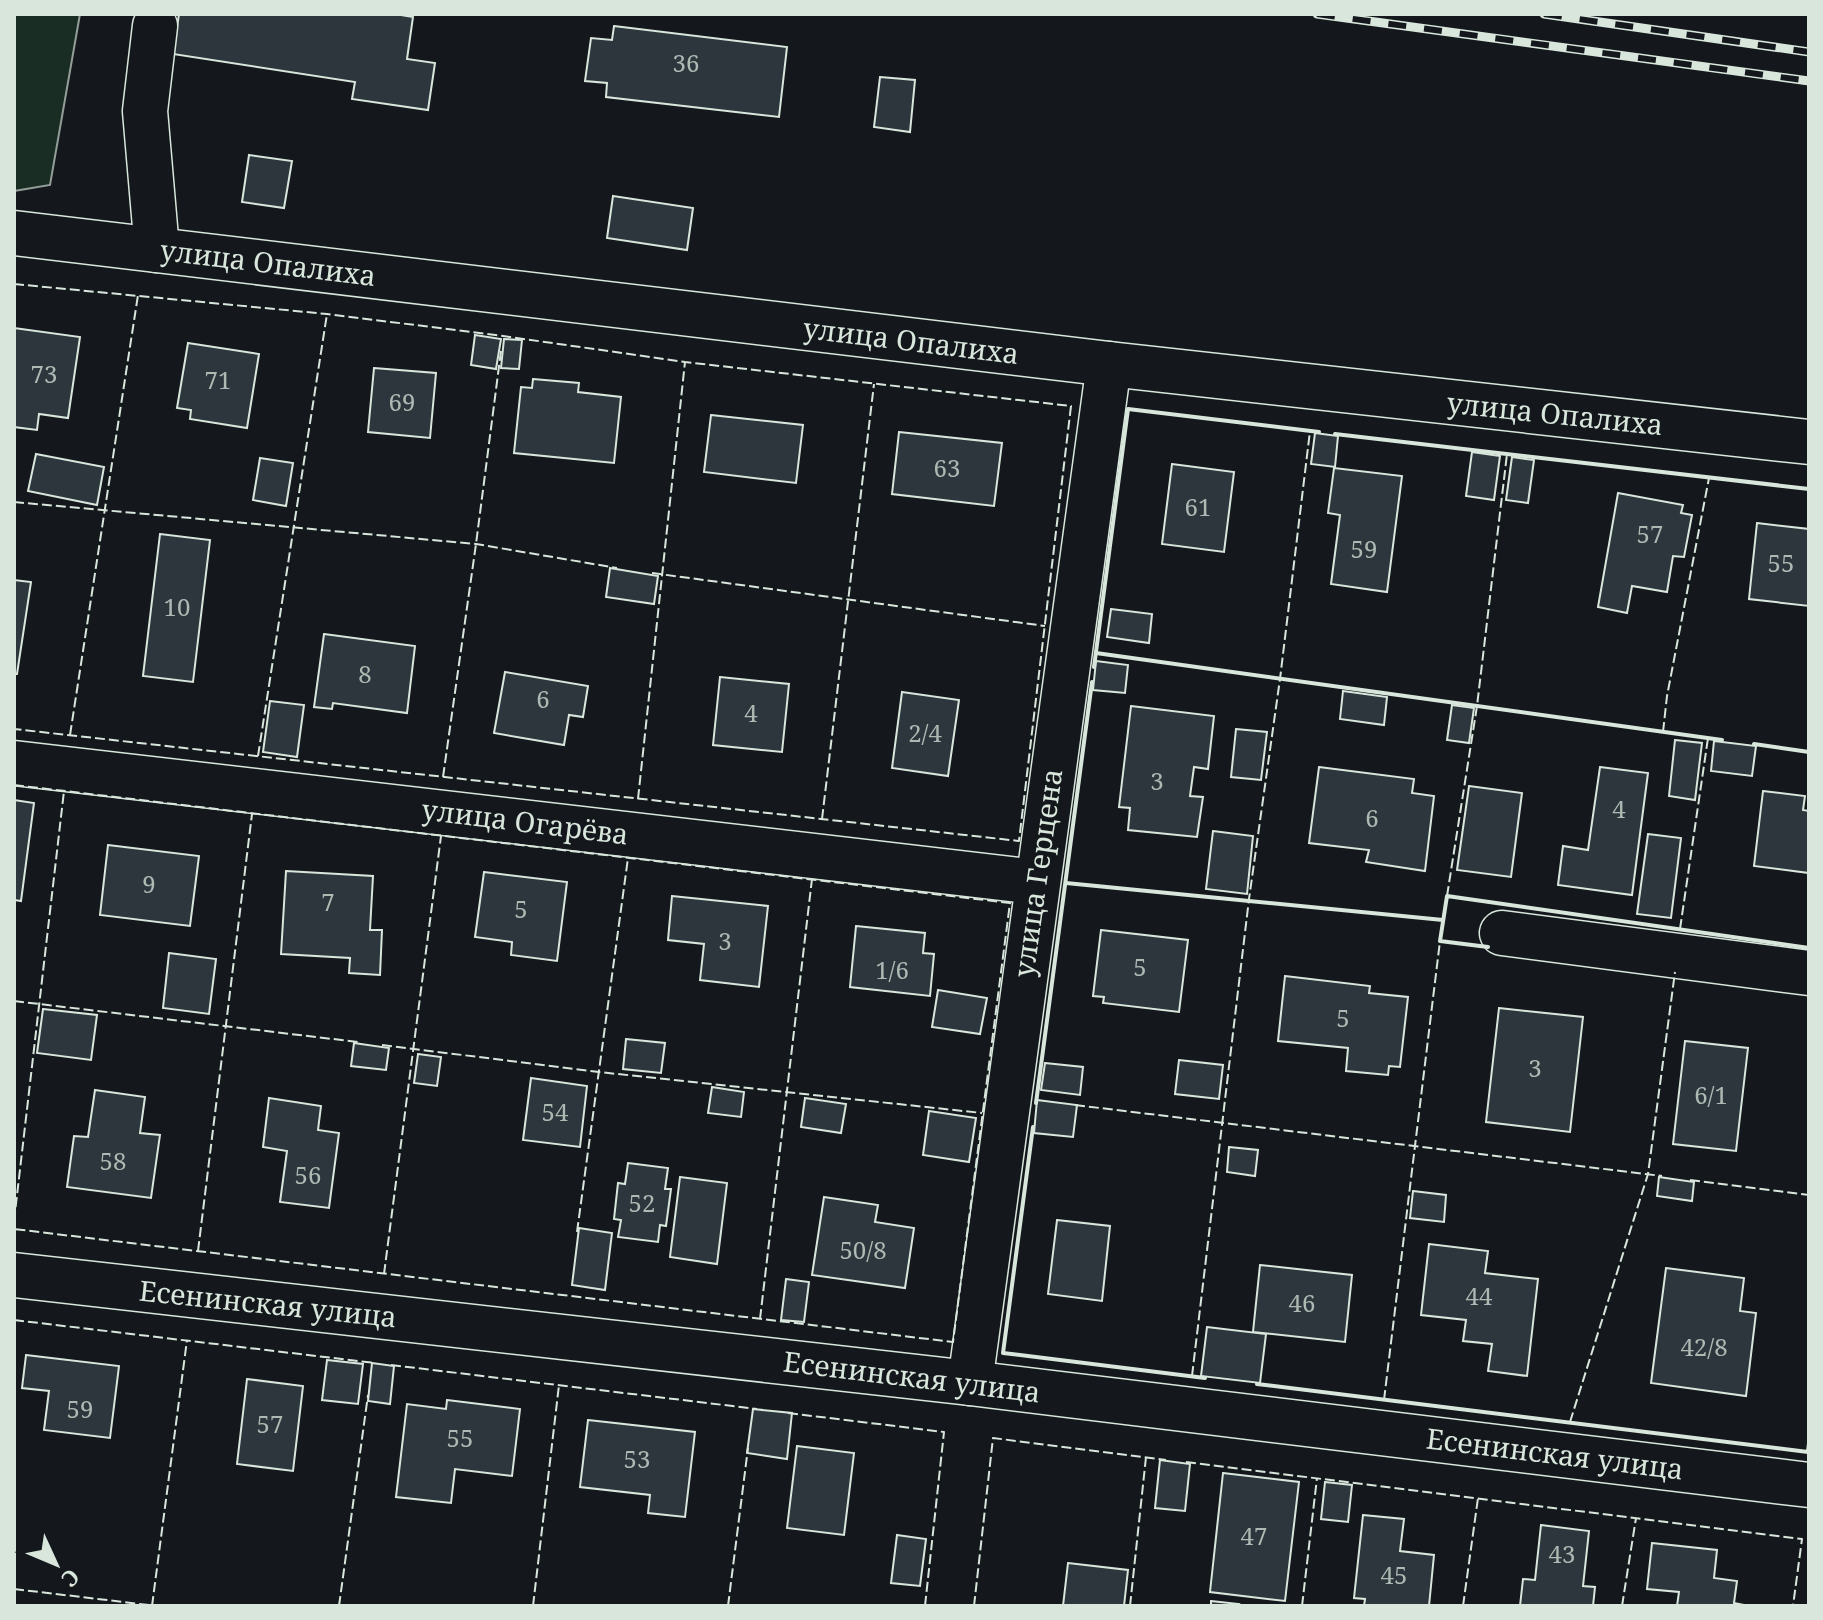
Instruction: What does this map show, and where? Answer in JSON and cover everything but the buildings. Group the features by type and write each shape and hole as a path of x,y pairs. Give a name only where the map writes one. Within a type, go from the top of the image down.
{"street":[{"path":"155,26 145,111 157,250"},
{"name":"улица Опалиха","path":"14,233 1109,364 1809,442"},
{"name":"улица Герцена","path":"970,1383 1109,364"},
{"name":"улица Огарёва","path":"14,763 1037,882"},
{"path":"1502,933 1809,973"},
{"name":"Есенинская улица","path":"14,1275 970,1383 1809,1485"}],"green space":[{"path":"14,14 80,14 50,185 14,191"}],"railway":[{"path":"1317,14 1809,81"},
{"path":"1544,14 1809,52"}],"fence":[{"path":"14,284 327,314 685,362 1071,406 1019,841 14,729"},
{"path":"70,735 138,295"},
{"path":"258,756 327,314"},
{"path":"443,777 501,351"},
{"path":"638,799 685,362"},
{"path":"822,819 874,384"},
{"path":"1192,1376 1249,899 1310,431"},
{"path":"1447,896 1477,706 1507,454"},
{"path":"1663,732 1667,696 1709,478"},
{"path":"14,502 476,544 617,568"},
{"path":"652,573 1045,626"},
{"path":"1680,929 1708,738"},
{"path":"14,785 1010,903 953,1342 14,1229"},
{"path":"14,1221 64,791"},
{"path":"198,1251 252,814"},
{"path":"384,1274 441,836"},
{"path":"577,1232 628,858"},
{"path":"760,1319 812,879"},
{"path":"1384,1400 1440,941"},
{"path":"1570,1422 1648,1174 1675,972"},
{"path":"14,1001 358,1042"},
{"path":"382,1045 982,1113"},
{"path":"1075,1105 1662,1176"},
{"path":"1690,1180 1809,1195"},
{"path":"14,1320 375,1363"},
{"path":"152,1606 187,1340"},
{"path":"391,1365 757,1409"},
{"path":"533,1606 559,1385"},
{"path":"339,1606 368,1395"},
{"path":"788,1413 944,1432 925,1606"},
{"path":"974,1606 993,1438 1166,1460"},
{"path":"728,1606 748,1448"},
{"path":"1130,1606 1146,1457"},
{"path":"1186,1462 1802,1539 1793,1606"},
{"path":"1302,1606 1317,1478"},
{"path":"1463,1606 1478,1498"},
{"path":"1622,1606 1636,1518"},
{"path":"14,1589 157,1606"}],"wall":[{"path":"1094,667 1128,409 1319,432"},
{"path":"1335,434 1809,489"},
{"path":"1096,653 1722,740"},
{"path":"1036,1103 1092,682"},
{"path":"1754,744 1809,752"},
{"path":"1066,883 1443,920"},
{"path":"1488,947 1440,941 1447,896 1809,948"},
{"path":"1033,1127 1003,1353 1205,1378"},
{"path":"1257,1384 1808,1452 1809,1443"}]}
